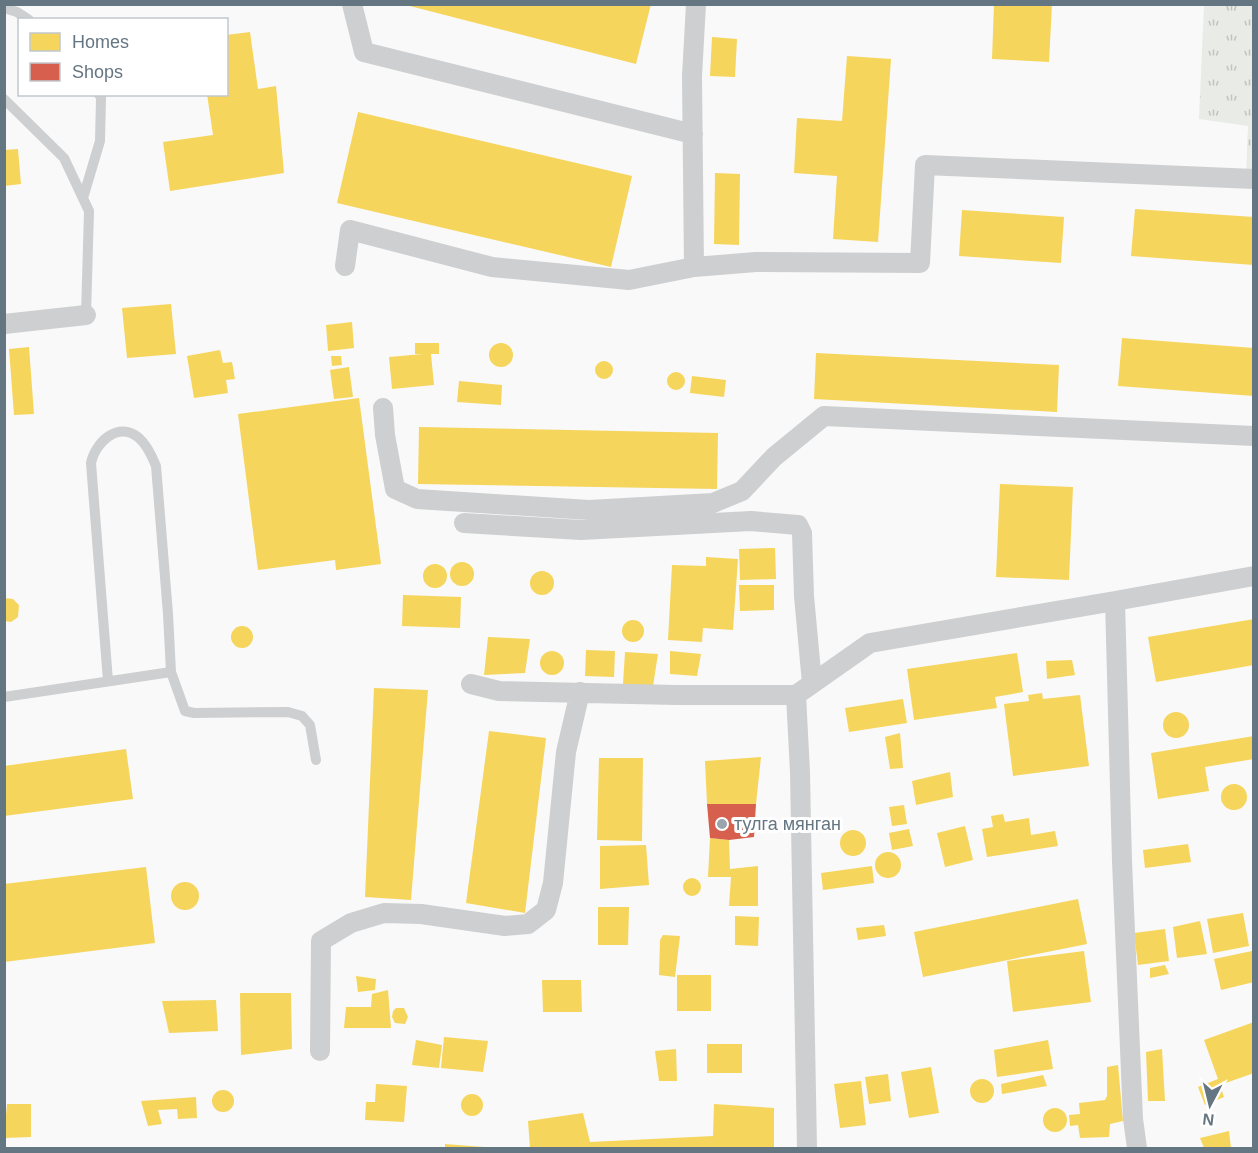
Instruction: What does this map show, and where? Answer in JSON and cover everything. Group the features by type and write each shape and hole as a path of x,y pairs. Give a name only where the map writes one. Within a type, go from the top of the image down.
{"street":[{"path":"352,4 364,52 693,134"},
{"path":"694,267 692,76 696,4"},
{"path":"345,266 350,230 492,267 629,280 694,267 756,262 920,263 925,165 1254,179"},
{"path":"4,324 86,315"},
{"path":"383,408 385,435 395,489 417,499 589,510 713,503 742,491 774,457 824,416 1254,436"},
{"path":"464,524 582,530 691,526 751,521 798,525 802,533 804,596 812,683"},
{"path":"471,684 499,691 676,695 796,694 870,642 1254,576"},
{"path":"1115,601 1123,871 1133,1108 1137,1149"},
{"path":"320,1051 321,941 351,923 384,913 421,914 505,926 528,924 546,910 553,883 566,752 580,692"},
{"path":"796,694 800,784 807,1149"}],"lane":[{"path":"4,8 26,18"},
{"path":"83,198 100,141 100,96"},
{"path":"4,99 64,158 88,211 86,315"},
{"path":"108,681 92,463 94,452 100,442 110,435 122,432 141,439 156,466 171,672 185,711 194,713 288,712 302,716 310,725 316,760"},
{"path":"4,697 171,672"}],"green space":[{"path":"1204,5 1253,5 1253,179 1246,178 1248,126 1199,119"}],"building: Homes":[{"path":"402,4 651,4 636,64"},
{"path":"994,4 1052,4 1049,62 992,59"},
{"path":"250,32 258,89 276,86 284,173 170,191 163,142 213,135 207,96 228,96 228,35"},
{"path":"712,37 737,39 735,77 710,76"},
{"path":"847,56 891,59 878,242 833,239 837,176 794,173 797,118 842,121"},
{"path":"358,112 632,176 611,267 337,203"},
{"path":"18,149 21,184 4,186 4,150"},
{"path":"715,173 740,174 739,245 714,244"},
{"path":"1135,209 1254,217 1254,265 1131,256"},
{"path":"962,210 1064,217 1061,263 959,256"},
{"path":"171,304 176,354 127,358 122,308"},
{"path":"352,322 354,348 328,351 326,325"},
{"path":"1122,338 1254,348 1254,396 1118,386"},
{"path":"415,343 439,343 439,354 431,354 434,385 392,389 389,357 423,354 415,354"},
{"path":"501,343 509,347 513,355 509,363 501,367 493,363 489,355 493,347"},
{"path":"29,347 34,414 14,415 9,349"},
{"path":"220,350 223,363 232,362 235,379 226,380 228,393 194,398 187,356"},
{"path":"816,353 1059,365 1057,412 814,399"},
{"path":"331,356 341,356 342,365 332,366"},
{"path":"604,361 610,364 613,370 610,376 604,379 598,376 595,370 598,364"},
{"path":"349,367 353,397 334,399 330,370"},
{"path":"676,372 682,375 685,381 682,387 676,390 670,387 667,381 670,375"},
{"path":"692,376 726,380 724,397 690,393"},
{"path":"459,381 502,385 501,405 457,402"},
{"path":"359,398 381,564 336,570 335,560 258,570 238,414"},
{"path":"419,427 718,433 717,489 418,484"},
{"path":"1000,484 1073,487 1069,580 996,577"},
{"path":"775,548 776,579 740,580 739,549"},
{"path":"706,557 738,559 733,630 703,628 702,642 668,640 672,565 706,566"},
{"path":"462,562 471,565 474,574 471,583 462,586 453,583 450,574 453,565"},
{"path":"435,564 444,567 447,576 444,585 435,588 426,585 423,576 426,567"},
{"path":"542,571 551,574 554,583 551,592 542,595 533,592 530,583 533,574"},
{"path":"739,585 774,585 774,610 740,611"},
{"path":"403,595 461,597 460,628 402,626"},
{"path":"4,598 13,599 19,605 18,617 11,622 4,621"},
{"path":"1254,619 1254,665 1156,682 1148,637"},
{"path":"633,620 641,623 644,631 641,639 633,642 625,639 622,631 625,623"},
{"path":"242,626 250,629 253,637 250,645 242,648 234,645 231,637 234,629"},
{"path":"488,637 530,639 525,673 484,675"},
{"path":"586,650 615,651 614,677 585,676"},
{"path":"552,651 561,654 564,663 561,672 552,675 543,672 540,663 543,654"},
{"path":"670,651 701,654 697,676 670,674"},
{"path":"625,652 658,654 653,686 623,684"},
{"path":"1017,653 1023,692 995,697 997,708 914,720 907,669"},
{"path":"1072,660 1075,675 1047,679 1046,661"},
{"path":"374,688 428,690 411,900 365,897"},
{"path":"1042,693 1043,699 1080,695 1089,766 1013,776 1004,704 1029,701 1028,695"},
{"path":"903,699 907,723 849,732 845,708"},
{"path":"1176,712 1185,716 1189,725 1185,734 1176,738 1167,734 1163,725 1167,716"},
{"path":"489,731 546,738 525,913 466,903"},
{"path":"900,733 903,768 890,769 885,737"},
{"path":"1254,736 1254,759 1205,767 1209,791 1158,799 1151,753"},
{"path":"126,749 133,799 4,816 4,766"},
{"path":"761,757 756,804 707,804 705,761"},
{"path":"599,758 643,758 642,841 597,840"},
{"path":"950,772 953,797 916,805 912,781"},
{"path":"1234,784 1243,788 1247,797 1243,806 1234,810 1225,806 1221,797 1225,788"},
{"path":"904,805 907,824 892,826 889,807"},
{"path":"1003,814 1005,822 1029,818 1031,835 1055,831 1058,846 987,857 982,829 993,827 991,816"},
{"path":"965,826 973,860 945,867 937,833"},
{"path":"909,829 913,846 892,850 889,833"},
{"path":"853,830 862,834 866,843 862,852 853,856 844,852 840,843 844,834"},
{"path":"710,838 729,840 730,869 758,866 758,906 729,906 731,877 708,877"},
{"path":"1188,844 1191,862 1145,868 1143,850"},
{"path":"646,845 649,885 600,889 600,846"},
{"path":"888,852 897,856 901,865 897,874 888,878 879,874 875,865 879,856"},
{"path":"872,866 874,883 823,890 821,873"},
{"path":"146,867 155,943 4,962 4,884"},
{"path":"692,878 700,883 701,887 696,895 692,896 684,891 683,887 688,879"},
{"path":"185,882 195,886 199,896 195,906 185,910 175,906 171,896 175,886"},
{"path":"1078,899 1087,944 923,977 914,932"},
{"path":"598,907 629,907 628,945 598,945"},
{"path":"1243,913 1249,946 1213,953 1207,919"},
{"path":"735,916 759,917 758,946 735,945"},
{"path":"1200,921 1207,954 1177,958 1173,927"},
{"path":"884,925 886,936 858,940 856,928"},
{"path":"1165,929 1169,961 1138,965 1134,933"},
{"path":"663,935 680,936 675,977 659,975 660,940"},
{"path":"1084,951 1091,1002 1013,1012 1007,961"},
{"path":"1252,951 1254,982 1221,990 1214,959"},
{"path":"1165,965 1169,974 1150,978 1150,968"},
{"path":"677,975 711,975 711,1011 677,1011"},
{"path":"356,976 376,979 375,990 358,992"},
{"path":"542,980 581,980 582,1012 543,1012"},
{"path":"388,990 391,1028 344,1028 346,1007 371,1007 372,994"},
{"path":"240,993 291,993 292,1049 241,1055"},
{"path":"216,1000 218,1031 169,1033 162,1001"},
{"path":"396,1008 404,1008 408,1017 405,1024 395,1023 392,1017"},
{"path":"1254,1022 1254,1073 1220,1085 1224,1097 1205,1105 1198,1087 1218,1079 1204,1040"},
{"path":"444,1037 488,1041 483,1072 441,1068"},
{"path":"416,1040 442,1045 439,1068 412,1065"},
{"path":"1048,1040 1053,1069 997,1077 994,1050"},
{"path":"707,1044 742,1044 742,1073 707,1073"},
{"path":"676,1049 677,1081 659,1081 655,1051"},
{"path":"1162,1049 1165,1101 1148,1101 1146,1052"},
{"path":"1118,1065 1123,1121 1110,1124 1109,1137 1080,1138 1078,1125 1070,1126 1069,1115 1080,1114 1079,1103 1105,1100 1107,1067"},
{"path":"931,1067 939,1113 909,1118 901,1072"},
{"path":"888,1074 891,1101 869,1104 865,1077"},
{"path":"1043,1075 1047,1086 1002,1094 1001,1084"},
{"path":"982,1079 991,1082 994,1091 991,1100 982,1103 973,1100 970,1091 973,1082"},
{"path":"861,1081 866,1125 840,1128 834,1084"},
{"path":"376,1084 407,1086 404,1122 365,1120 366,1102 375,1102"},
{"path":"223,1090 231,1093 234,1101 231,1109 223,1112 215,1109 212,1101 215,1093"},
{"path":"472,1094 480,1097 483,1105 480,1113 472,1116 464,1113 461,1105 464,1097"},
{"path":"196,1097 197,1118 178,1119 177,1109 158,1110 162,1124 148,1126 141,1101"},
{"path":"7,1104 31,1104 31,1137 4,1138"},
{"path":"714,1104 774,1108 774,1148 530,1148 528,1121 583,1113 590,1142 713,1136"},
{"path":"1055,1108 1064,1111 1067,1120 1064,1129 1055,1132 1046,1129 1043,1120 1046,1111"},
{"path":"1229,1131 1231,1148 1204,1148 1200,1138"},
{"path":"445,1144 484,1147 445,1148"}],"building: Shops":[{"path":"707,804 756,804 754,837 729,840 710,838"}],"place":[{"name":"тулга мянган","path":"722,824"}]}
